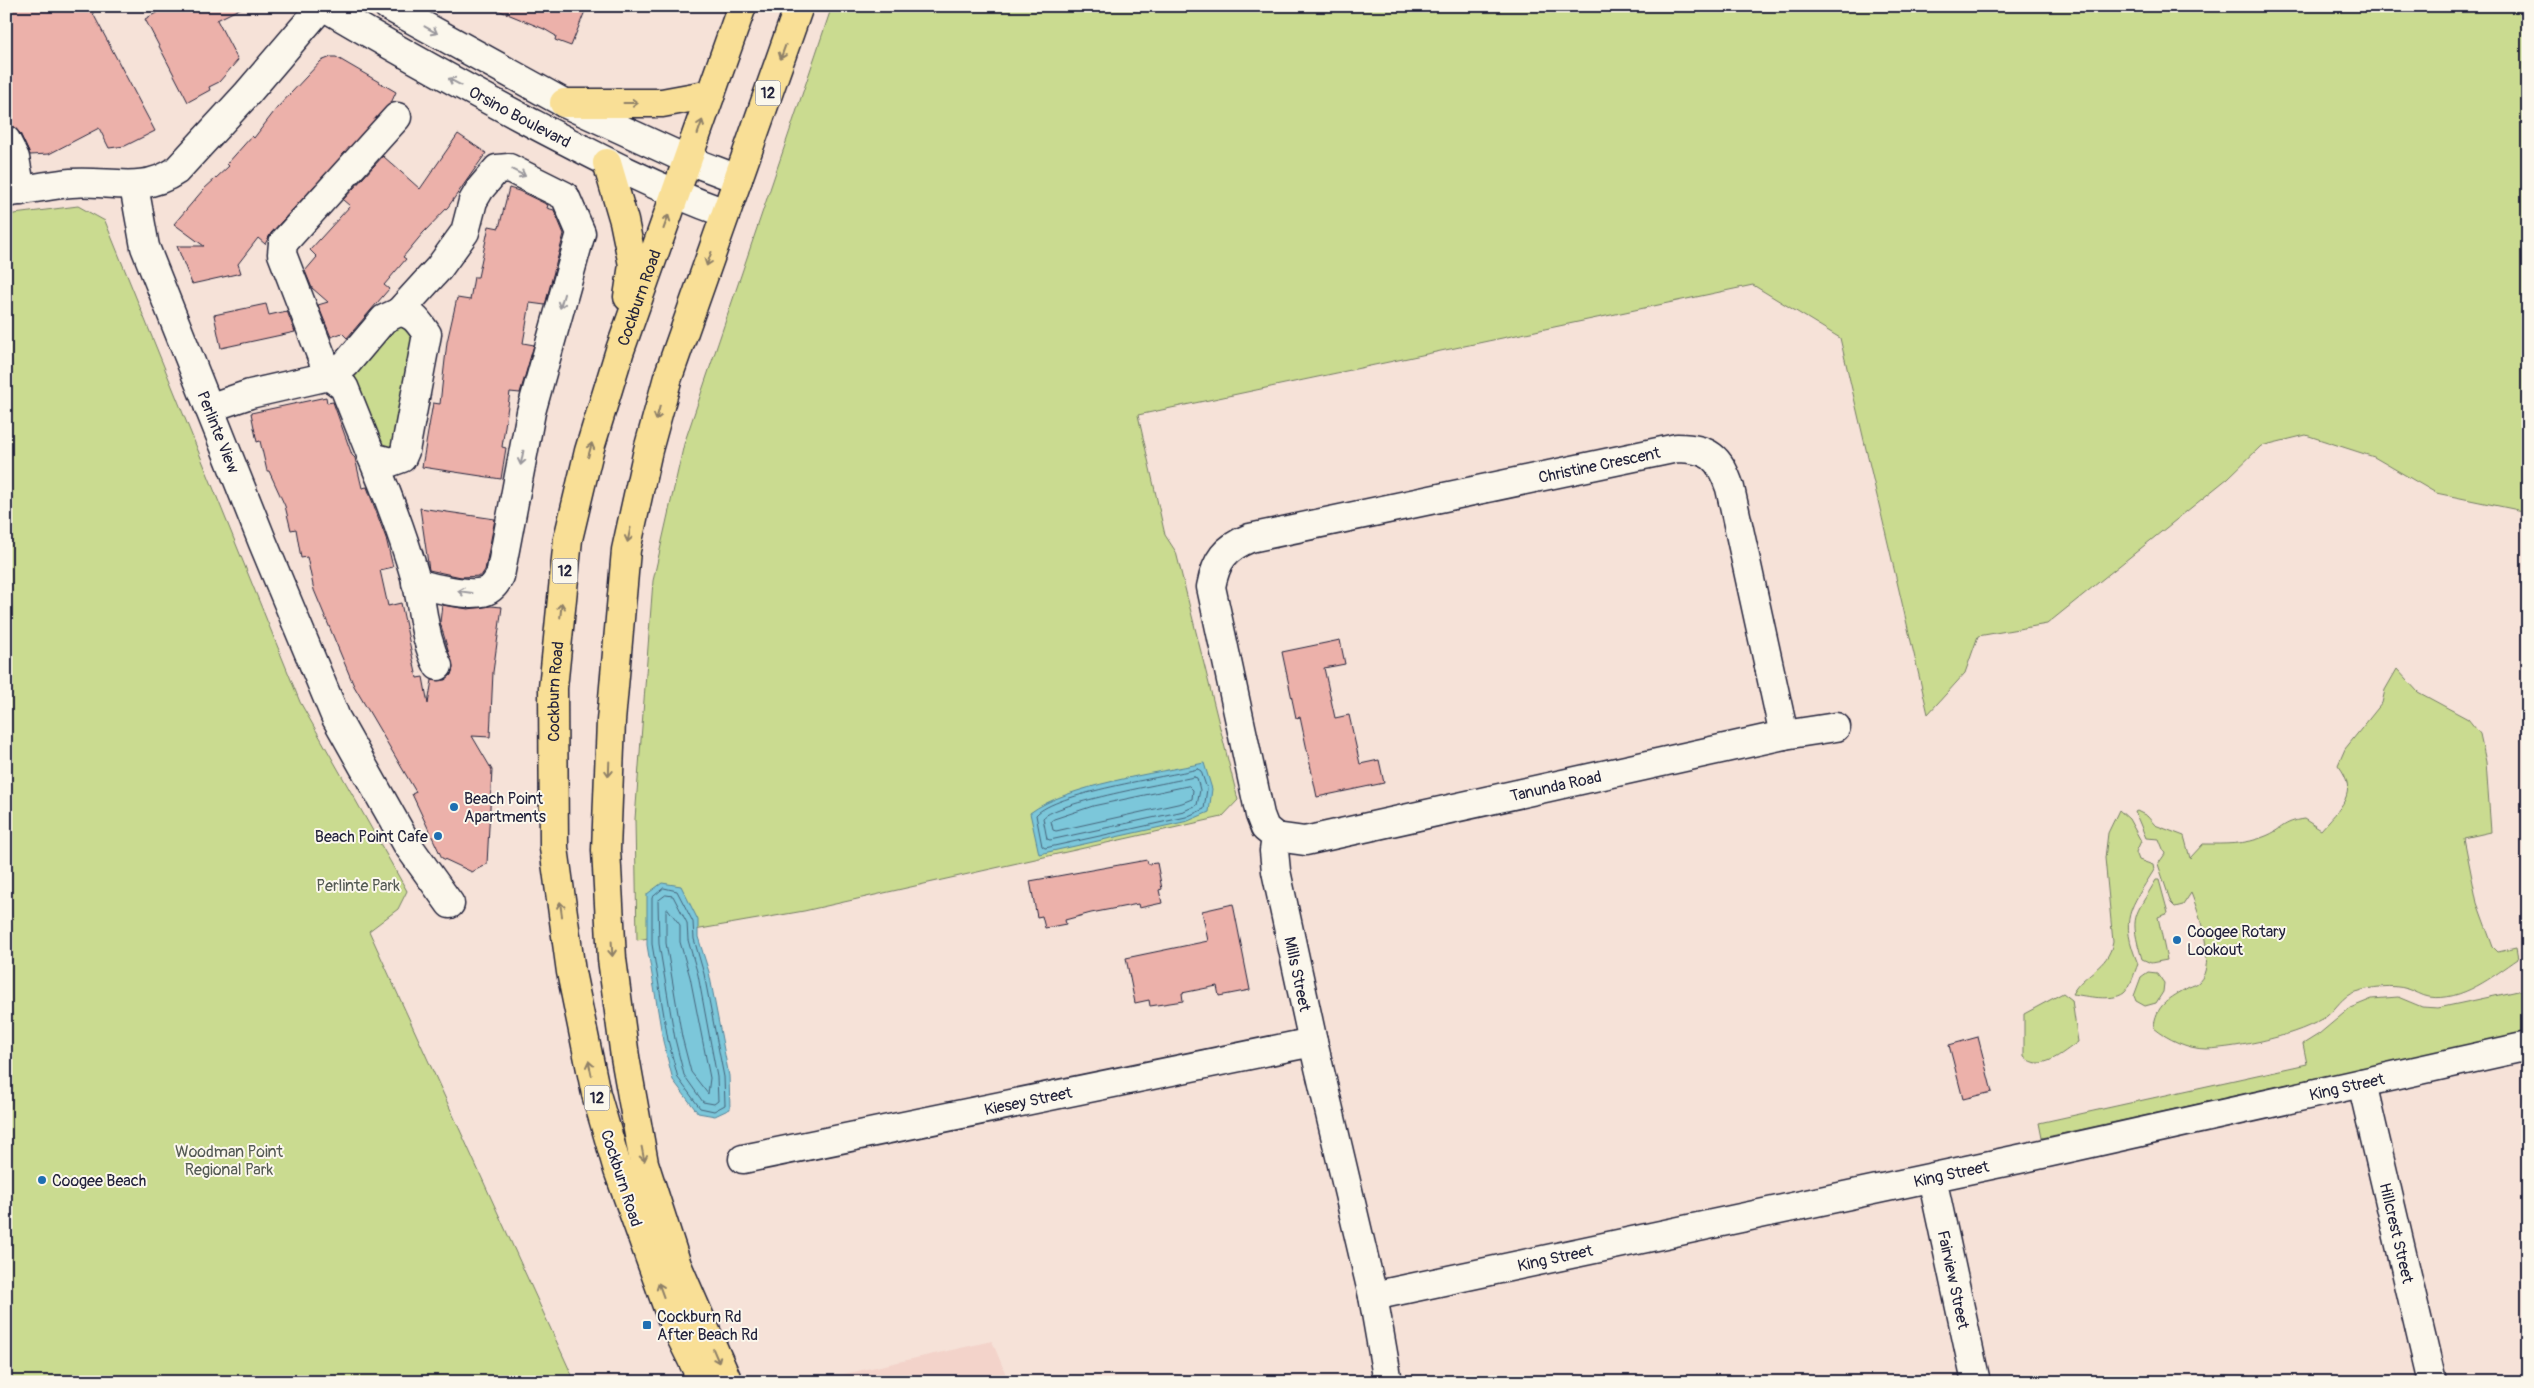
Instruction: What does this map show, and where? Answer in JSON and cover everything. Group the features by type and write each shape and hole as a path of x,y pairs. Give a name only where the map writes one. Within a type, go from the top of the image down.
{"main road":[{"name":"Cockburn Road","path":"703,1382 671,1317 618,1170 596,1094 571,972 554,848 553,688 568,539 590,451 620,350 742,6"},
{"name":"Cockburn Road","path":"728,1382 677,1265 644,1163 625,1057 612,959 606,850 611,721 626,550 648,450 668,377 799,6"},
{"path":"564,103 662,103 712,94"},
{"path":"607,163 624,221 633,265 620,350"}],"street":[{"name":"Orsino Boulevard","path":"323,6 405,56 607,163 675,195 725,213"},
{"path":"6,140 15,158 14,192 71,183 134,186 164,179 176,171 246,96 323,6"},
{"name":"Orsino Boulevard","path":"388,6 564,103 688,160 738,179"},
{"path":"396,117 283,243 282,254 329,376 344,387 398,518 416,583 428,646 438,666"},
{"path":"209,408 237,398 329,376 346,364 384,319 399,312 439,268 465,232 473,201 480,189 497,170 509,168 565,196 581,233 530,412 500,576 493,586 485,592 471,594 416,583"},
{"name":"Perlinte View","path":"134,186 145,247 336,718 407,844 450,904"},
{"path":"398,518 402,458 439,268"},
{"path":"399,312 408,312 427,334"},
{"name":"Christine Crescent","path":"1276,837 1265,828 1260,815 1211,587 1214,570 1233,545 1250,538 1676,448 1695,449 1713,455 1723,470 1730,488 1784,735"},
{"path":"372,457 391,462 402,458"},
{"name":"Tanunda Road","path":"1276,837 1305,841 1784,735 1836,727"},
{"name":"Mills Street","path":"1276,837 1274,851 1276,871 1313,1042 1374,1296 1388,1382"},
{"name":"Kiesey Street","path":"743,1159 1313,1042"},
{"name":"King Street","path":"1374,1296 1932,1178 2528,1046"},
{"name":"Hillcrest Street","path":"2362,1083 2432,1382"},
{"name":"Fairview Street","path":"1932,1178 1976,1382"}],"shaded area":[{"path":"992,1341 1009,1382 809,1382"}],"green space":[{"path":"832,6 2528,6 2528,512 2436,493 2374,457 2306,435 2261,446 2228,478 2047,624 1978,636 1965,673 1928,714 1840,338 1753,285 1138,415 1165,535 1176,552 1238,800 1222,817 804,911 637,940 635,819 653,581 684,444"},
{"name":"Woodman Point Regional Park","path":"78,206 105,221 300,702 407,891 398,909 369,931 575,1382 7,1382 6,215"},
{"path":"392,322 418,330 408,358 395,431 401,446 381,453 351,388 351,370"},
{"path":"2397,669 2418,692 2468,719 2480,734 2486,762 2491,832 2464,838 2477,903 2493,947 2498,952 2516,948 2518,959 2488,980 2453,996 2429,997 2408,989 2388,986 2355,992 2343,999 2327,1016 2316,1023 2286,1035 2251,1043 2199,1049 2178,1043 2165,1036 2154,1028 2157,1013 2170,999 2199,982 2204,974 2206,963 2205,938 2191,893 2183,905 2175,907 2171,903 2158,864 2165,854 2159,839 2146,838 2135,812 2137,811 2147,816 2155,825 2184,836 2190,858 2203,844 2235,843 2258,839 2297,820 2304,819 2321,830 2345,800 2347,784 2338,765 2345,749 2382,703 2385,690"},
{"path":"2119,810 2129,819 2141,841 2136,852 2139,860 2153,865 2154,870 2133,905 2128,924 2132,948 2138,964 2129,987 2119,996 2099,998 2072,994 2083,980 2101,965 2110,951 2113,942 2105,858 2108,833"},
{"path":"2156,880 2159,880 2168,913 2158,917 2167,960 2151,963 2142,959 2135,925 2138,910"},
{"path":"2148,972 2157,973 2164,983 2163,992 2156,1003 2145,1006 2136,1001 2134,996 2141,977"},
{"path":"2523,990 2528,1011 2528,1032 2042,1138 2039,1123 2307,1064 2303,1044 2319,1034 2350,1008 2372,999 2398,997 2422,1007 2438,1008"},
{"path":"2063,993 2072,1000 2078,1042 2051,1060 2037,1063 2031,1061 2024,1057 2024,1014"}],"water":[{"path":"1204,763 1212,789 1209,812 1188,821 1039,854 1030,813 1046,803 1113,781"},
{"path":"662,883 681,886 698,920 698,937 709,972 729,1076 730,1109 715,1116 698,1113 673,1080 663,1041 647,945 647,894"}],"building":[{"path":"6,6 89,6 155,131 125,146 109,148 99,128 49,154 30,155 20,133 12,126 6,116"},
{"path":"169,6 245,6 217,20 238,60 219,82 209,87 210,90 188,102 145,19"},
{"path":"488,6 587,6 571,46 555,40 556,36 544,29"},
{"path":"336,57 396,92 391,103 271,233 265,244 258,238 238,264 241,273 192,284 177,246 204,246 174,224 203,190 229,166 227,164 252,136 254,138 277,108 321,61"},
{"path":"458,134 486,153 448,207 403,257 406,259 384,285 389,289 347,338 342,333 331,337 318,305 328,302 312,288 305,271 317,257 310,250 350,206 343,200 383,156 420,189"},
{"path":"509,188 548,205 547,208 554,210 564,234 545,305 530,303 523,343 534,345 520,393 510,392 502,447 506,448 501,479 422,467 433,403 440,404 447,342 457,298 470,300 474,277 478,277 489,226 499,228"},
{"path":"266,304 269,315 287,311 295,332 221,348 214,315"},
{"path":"326,397 327,403 333,402 352,455 355,458 362,488 367,487 386,538 393,567 380,570 388,606 401,603 417,678 423,677 428,704 432,680 445,680 451,675 453,668 440,622 442,605 468,609 491,606 502,607 493,672 490,737 472,736 492,770 487,864 472,872 442,858 412,794 416,792 354,686 314,590 307,557 301,558 296,529 291,530 285,506 269,471 267,471 260,441 257,442 251,413"},
{"path":"420,508 495,519 485,570 481,576 461,577 429,570"},
{"path":"1340,640 1345,664 1324,668 1335,718 1349,715 1360,764 1379,760 1384,783 1317,797 1300,717 1296,718 1282,652"},
{"path":"1147,860 1148,864 1157,863 1162,889 1159,890 1162,903 1139,908 1138,904 1091,913 1065,920 1066,924 1045,928 1042,916 1037,917 1030,881"},
{"path":"1233,904 1250,990 1219,996 1217,986 1182,993 1183,1001 1150,1006 1149,1000 1135,1003 1126,958 1208,941 1202,911"},
{"path":"1978,1037 1992,1092 1963,1099 1949,1045"}],"place":[{"name":"Beach Point Apartments","path":"454,807"},
{"name":"Beach Point Cafe","path":"438,836"},
{"name":"Coogee Rotary Lookout","path":"2177,940"},
{"name":"Coogee Beach","path":"42,1180"},
{"name":"Cockburn Rd After Beach Rd","path":"647,1325"}],"park label":[{"name":"Perlinte Park","path":"358,885"}]}
